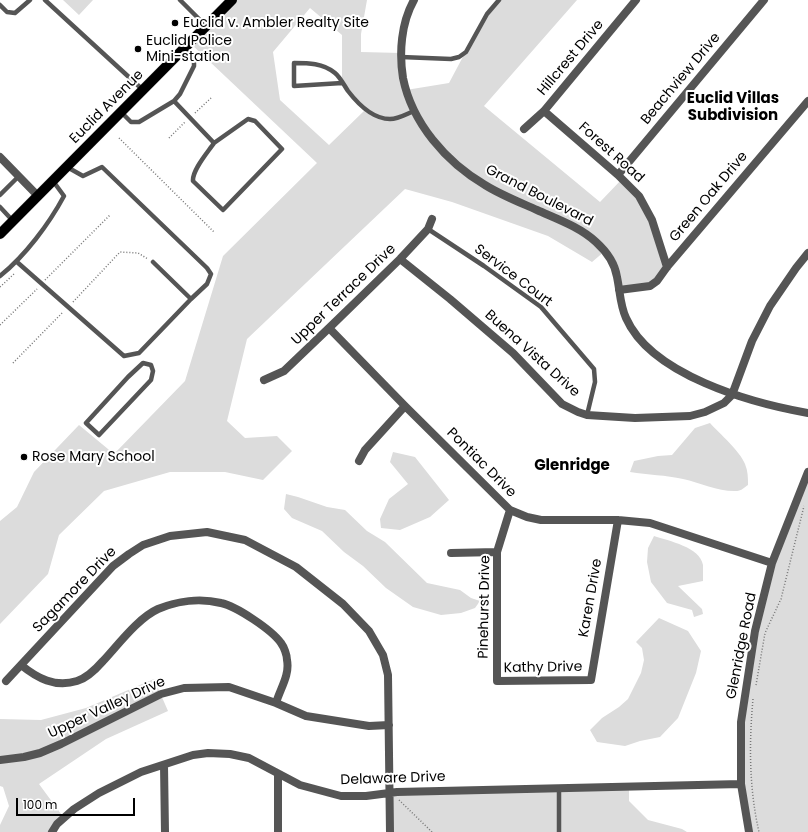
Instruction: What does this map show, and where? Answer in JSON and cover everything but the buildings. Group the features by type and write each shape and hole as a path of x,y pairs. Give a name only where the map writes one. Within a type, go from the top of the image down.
{"main road":[{"name":"Euclid Avenue","path":"0,234 207,27 232,0"}],"street":[{"name":"Grand Boulevard","path":"414,0 407,17 402,37 401,57 406,90 414,111 423,127 454,163 485,185 577,229 596,241 613,264 626,318 631,328 656,356 698,380 732,395 764,404 808,412"},
{"name":"Hillcrest Drive","path":"524,129 544,111 636,0"},
{"name":"Beachview Drive","path":"618,175 764,0"},
{"name":"Green Oak Drive","path":"619,290 650,286 657,281 667,267 808,101"},
{"name":"Forest Road","path":"544,111 618,175 639,196 652,220 667,267"},
{"path":"0,157 38,196"},
{"name":"Upper Terrace Drive","path":"264,380 284,371 329,328 400,259 428,229 432,219"},
{"path":"732,395 752,341 770,306 808,253"},
{"name":"Buena Vista Drive","path":"400,259 450,299 513,353 562,404 578,412 587,415 635,418 690,416 716,407 724,403 732,395"},
{"name":"Pontiac Drive","path":"329,328 510,510 527,517 541,520 618,520 650,523 772,563"},
{"path":"359,461 364,450 405,406"},
{"name":"Glenridge Road","path":"749,832 741,784 741,722 755,631 772,563 808,472"},
{"name":"Pinehurst Drive","path":"497,681 497,552 510,510"},
{"name":"Karen Drive","path":"590,680 618,520"},
{"name":"Sagamore Drive","path":"6,681 113,566 144,545 170,536 208,532 245,540 296,567 343,604 369,631 383,654 388,675 390,832"},
{"path":"451,552 497,552"},
{"path":"21,665 40,678 52,682 67,683 78,681 93,672 146,616 158,610 186,601 222,603 237,610 263,626 282,643 287,659 288,671 276,703"},
{"name":"Kathy Drive","path":"497,681 590,680"},
{"name":"Upper Valley Drive","path":"0,760 24,758 40,753 161,694 184,688 229,687 276,703 306,716 336,722 369,726 389,725"},
{"name":"Delaware Drive","path":"52,832 57,824 74,809 99,793 141,772 193,755 208,753 230,754 250,758 300,785 341,796 366,796 390,792 741,784"},
{"path":"164,765 165,832"},
{"path":"278,774 278,832"}],"lane":[{"path":"0,5 7,12 15,14 30,0"},
{"path":"45,0 143,90"},
{"path":"180,0 207,27"},
{"path":"401,57 451,59 459,57 466,52 487,14 499,0"},
{"path":"121,112 131,122 139,122 174,101 180,94 194,66 194,60 186,47"},
{"path":"342,83 294,86 294,63 311,63 328,68 335,73 359,105 375,115 390,119 400,117 414,111"},
{"path":"174,101 214,143"},
{"path":"248,119 255,121 282,148 223,210 193,181 192,178 199,164 214,143 248,119"},
{"path":"17,262 124,356 139,354 190,299 207,284 211,274 207,268 102,167 83,176 67,167"},
{"path":"0,195 20,176"},
{"path":"0,276 17,262 54,215 64,196 53,181"},
{"path":"0,207 13,221"},
{"name":"Service Court","path":"428,229 484,266 541,307 594,369 595,382 587,415"},
{"path":"153,262 190,299"},
{"path":"139,354 143,363"},
{"path":"143,363 151,365 153,371 151,380 99,435 86,423 128,377 143,363"},
{"path":"559,788 559,832"}],"path":[{"path":"119,138 215,233"},
{"path":"0,325 110,215"},
{"path":"13,363 120,252 138,254 153,262"},
{"path":"0,287 14,274"},
{"path":"755,686 765,633 781,599 804,505"},
{"path":"754,694 750,754 756,817 759,832"},
{"path":"398,798 432,832"}],"shaded area":[{"path":"63,0 93,0 79,15"},
{"path":"232,0 367,0 361,34 361,52 401,53 406,90 449,83 474,36 499,0 577,0 484,106 600,202 622,179 639,196 667,267 657,281 619,290 605,251 592,262 548,236 452,202 405,189 247,339 227,421 245,438 277,436 292,451 263,480 225,472 170,472 104,491 59,535 48,574 0,624 0,521 17,507 34,472 79,425 114,454 185,381 223,256 317,163 190,43","holes":["310,8 342,35 342,83 365,110 329,145 280,100 273,52"]},
{"path":"710,423 734,448 745,464 748,485 741,490 730,491 677,478 630,472 634,461 672,455 695,428"},
{"path":"393,452 415,457 449,500 430,517 400,530 381,528 380,519 389,499 408,484 390,462"},
{"path":"808,472 808,832 749,832 741,784 741,722 772,563"},
{"path":"286,494 327,507 345,510 367,531 385,542 427,583 460,590 471,598 480,601 475,608 461,613 441,615 413,607 386,588 322,531 292,518 284,509"},
{"path":"654,536 690,549 701,559 703,565 703,581 678,586 702,609 703,614 694,617 692,610 667,603 651,582 647,562 648,548"},
{"path":"659,618 688,631 701,651 696,673 678,718 660,737 625,746 597,742 590,730 602,718 628,699 641,673 644,660 642,648 636,642"},
{"path":"154,679 168,711 106,739 39,784 64,818 52,832 0,832 0,825 9,806 3,787 0,786 0,719 41,720 86,708"},
{"path":"629,786 629,801 648,820 682,829 687,832 390,832 390,792"}],"place":[{"name":"Euclid v. Ambler Realty Site","path":"175,23"},
{"name":"Euclid Police Mini-station","path":"138,49"},
{"name":"Rose Mary School","path":"24,457"}],"district":[{"name":"Euclid Villas Subdivision","path":"733,108"},
{"name":"Glenridge","path":"572,466"}]}
